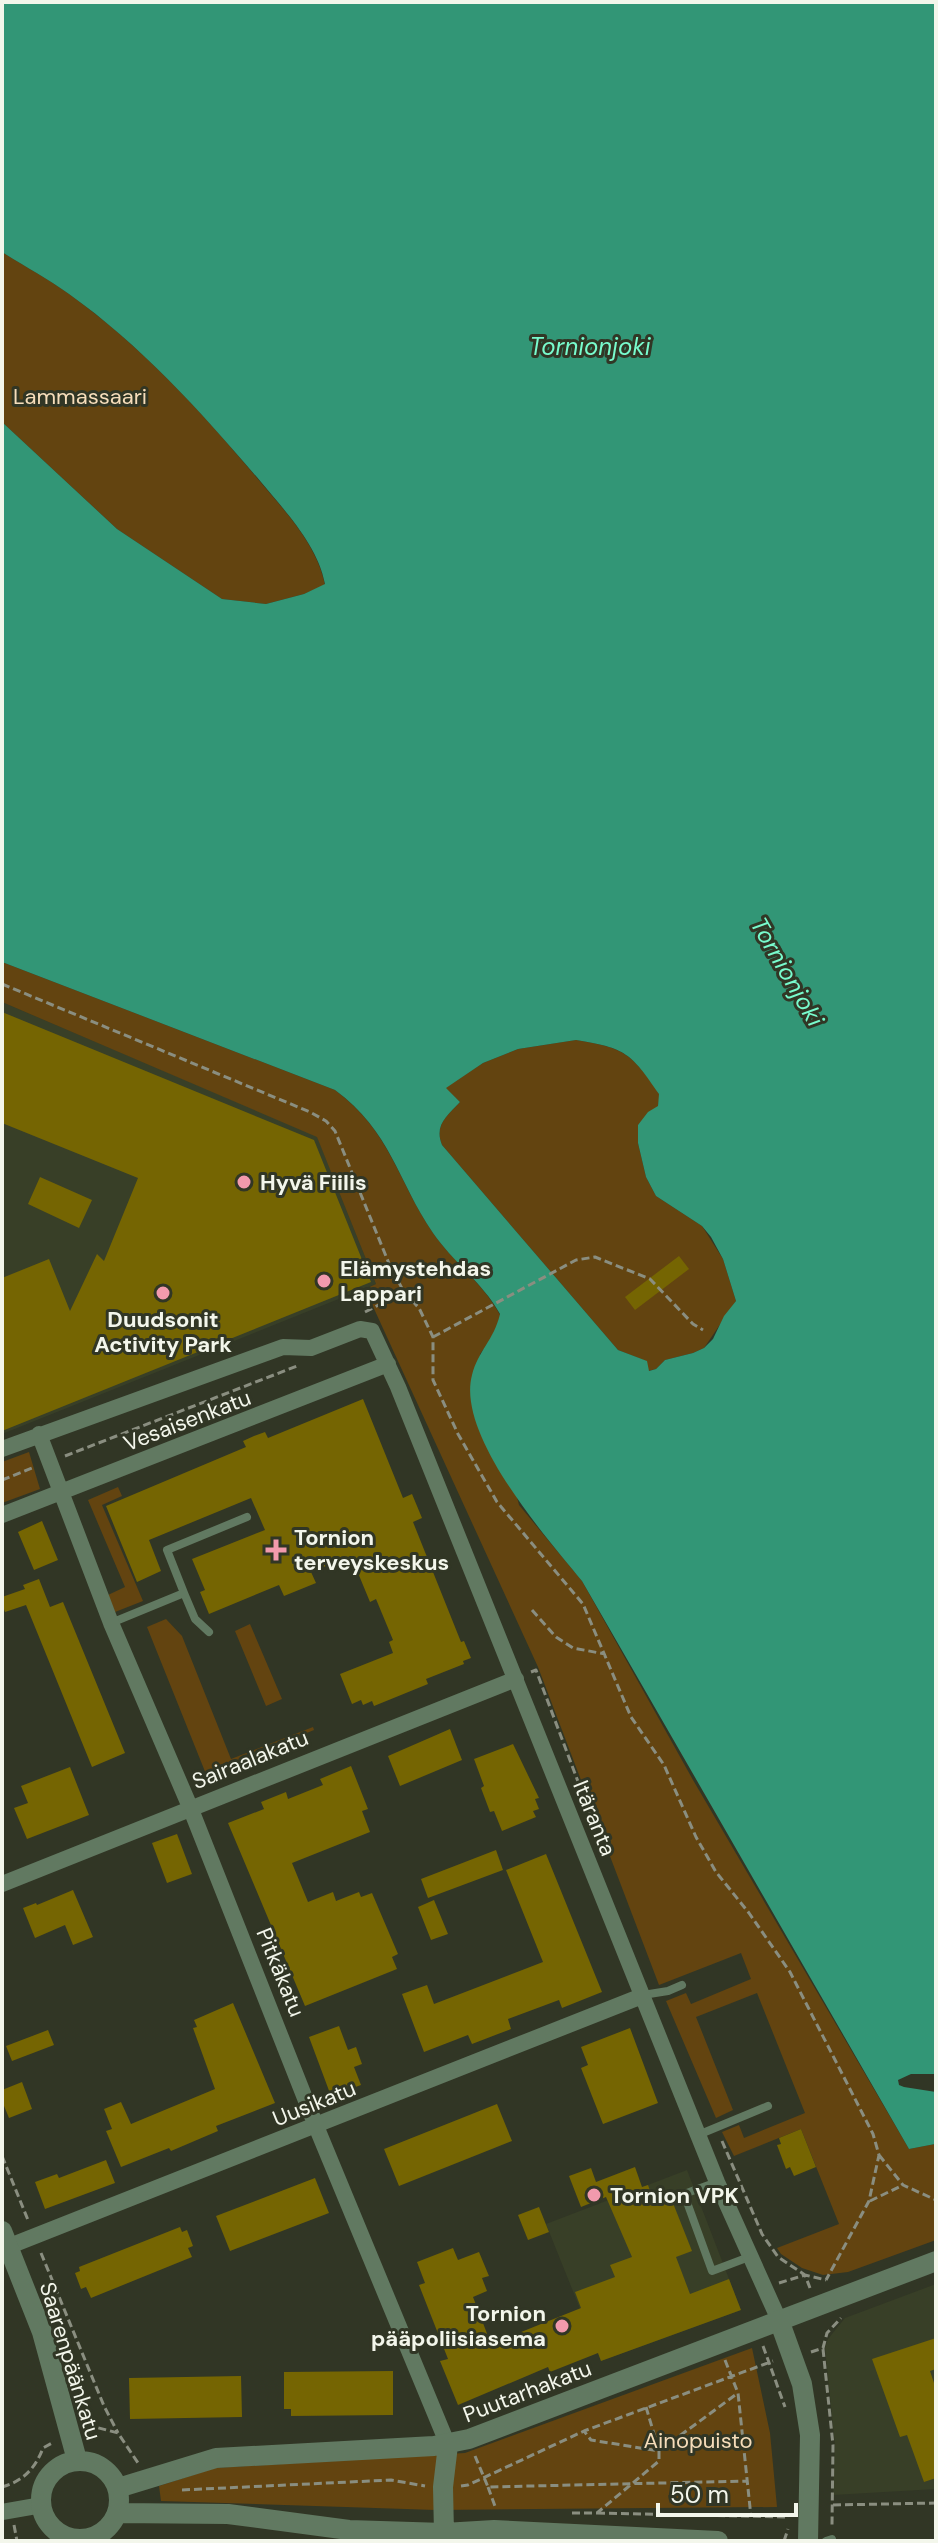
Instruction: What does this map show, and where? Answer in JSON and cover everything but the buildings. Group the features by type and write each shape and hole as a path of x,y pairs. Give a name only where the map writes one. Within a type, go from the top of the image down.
{"street":[{"name":"Vesaisenkatu","path":"2,1449 283,1347 311,1348 360,1329 372,1331"},
{"name":"Itäranta","path":"372,1331 516,1679 698,2136 779,2320"},
{"name":"Vesaisenkatu","path":"2,1515 388,1364"},
{"name":"Pitkäkatu","path":"39,1434 111,1623 190,1807 316,2126 448,2445 443,2487 444,2533"},
{"name":"Sairaalakatu","path":"2,1884 516,1679"},
{"name":"Uusikatu","path":"4,2242 34,2236 642,1996"},
{"name":"Saarenpäänkatu","path":"4,2242 42,2332 77,2460"},
{"name":"Puutarhakatu","path":"118,2488 216,2458 448,2445 936,2261"},
{"path":"779,2320 802,2384 810,2435 808,2541"},
{"path":"77,2460 102,2467 112,2476 118,2488 120,2501 110,2525 83,2540 63,2535 53,2527 42,2505 42,2492 54,2470 77,2460"},
{"path":"2,2512 42,2505"},
{"path":"117,2513 228,2514 349,2536 494,2530 570,2538 718,2541"}],"lane":[{"path":"209,1632 195,1619 167,1550 247,1517"},
{"path":"111,1623 184,1593"},
{"path":"642,1996 682,1985"},
{"path":"698,2136 768,2106"},
{"path":"717,2182 684,2194 712,2271 749,2257"}],"path":[{"path":"2,984 326,1121 335,1131 390,1266 404,1292 419,1308 433,1337 433,1380 458,1434 497,1502 583,1604 631,1717 664,1765 696,1837 716,1872 790,1972 860,2108 879,2155 903,2185 936,2200"},
{"path":"433,1337 576,1260 595,1257 650,1279 693,1324 703,1330"},
{"path":"361,1314 404,1292"},
{"path":"2,1480 301,1364"},
{"path":"532,1610 556,1637 573,1648 605,1654"},
{"path":"516,1679 536,1670 608,1861"},
{"path":"716,2128 762,2234 778,2257 805,2275 826,2280 838,2279"},
{"path":"826,2280 869,2201 879,2155"},
{"path":"2,2156 104,2406 118,2433"},
{"path":"869,2201 903,2185"},
{"path":"764,2288 805,2275"},
{"path":"793,2358 823,2348 827,2333 846,2314"},
{"path":"762,2340 788,2415"},
{"path":"723,2354 738,2393 751,2517"},
{"path":"584,2431 591,2440 659,2451 738,2393"},
{"path":"597,2513 659,2461 646,2407"},
{"path":"721,2445 743,2441"},
{"path":"483,2476 488,2487 748,2481"},
{"path":"174,2490 232,2487"},
{"path":"833,2505 936,2503"},
{"path":"568,2513 790,2517 784,2541"}],"shaded area":[{"path":"2,1002 317,1136 376,1284 2,1434"},
{"path":"687,2170 741,2310 601,2361 546,2224"},
{"path":"936,2284 936,2489 833,2495 835,2445 825,2348 828,2339 845,2318"}],"green space":[{"name":"Lammassaari","path":"2,252 61,288 95,314 169,380 288,515 315,555 325,585 266,604 222,599 117,529 2,422"},
{"path":"2,962 335,1090 369,1123 392,1157 433,1233 500,1315 495,1334 480,1354 519,1505 582,1581 693,1780 909,2149 935,2144 936,2240 848,2272 823,2275 802,2268 777,2248 839,2224 801,2129 734,2156 722,2132 739,2125 744,2138 805,2113 757,1993 696,2017 733,2110 716,2118 666,2001 686,1993 691,2004 751,1979 741,1953 659,1985 538,1667 365,1289 376,1284 317,1137 2,1002"},
{"path":"576,1040 606,1046 626,1055 642,1069 660,1094 658,1107 638,1125 638,1143 646,1177 656,1196 702,1226 723,1259 736,1301 704,1348 665,1360 656,1369 648,1371 646,1361 618,1350 442,1145 440,1138 443,1121 460,1102 445,1088 483,1063 518,1049"},
{"path":"29,1452 40,1489 2,1503 2,1462"},
{"path":"118,1487 122,1496 102,1505 143,1601 115,1612 108,1595 125,1587 88,1500"},
{"path":"166,1619 182,1636 231,1759 313,1727 314,1730 206,1774 147,1627"},
{"path":"250,1624 282,1699 266,1706 235,1631"},
{"name":"Ainopuisto","path":"752,2348 770,2433 777,2507 436,2510 161,2501 159,2486 215,2468 465,2453"}],"water":[{"name":"Tornionjoki","path":"2,2 936,2 936,2074 911,2074 898,2080 899,2085 904,2087 936,2092 936,2146 909,2149 582,1581 527,1512 490,1455 477,1426 471,1399 472,1375 500,1314 485,1292 433,1233 392,1157 369,1122 335,1090 2,962 2,422 117,529 222,599 266,604 304,594 325,584 316,556 290,517 171,382 96,314 61,288 2,252","holes":["576,1040 606,1046 626,1055 641,1069 659,1094 658,1106 648,1112 638,1125 638,1143 646,1177 656,1196 702,1226 711,1237 723,1259 736,1301 704,1348 665,1360 649,1371 647,1361 618,1350 442,1145 440,1138 443,1121 460,1102 446,1088 483,1063 518,1049"]}],"place":[{"name":"Hyvä Fiilis","path":"244,1182"},
{"name":"Elämystehdas Lappari","path":"324,1281"},
{"name":"Duudsonit Activity Park","path":"163,1293"},
{"name":"Tornion terveyskeskus","path":"276,1550"},
{"name":"Tornion VPK","path":"594,2195"},
{"name":"Tornion pääpoliisiasema","path":"562,2326"}]}
